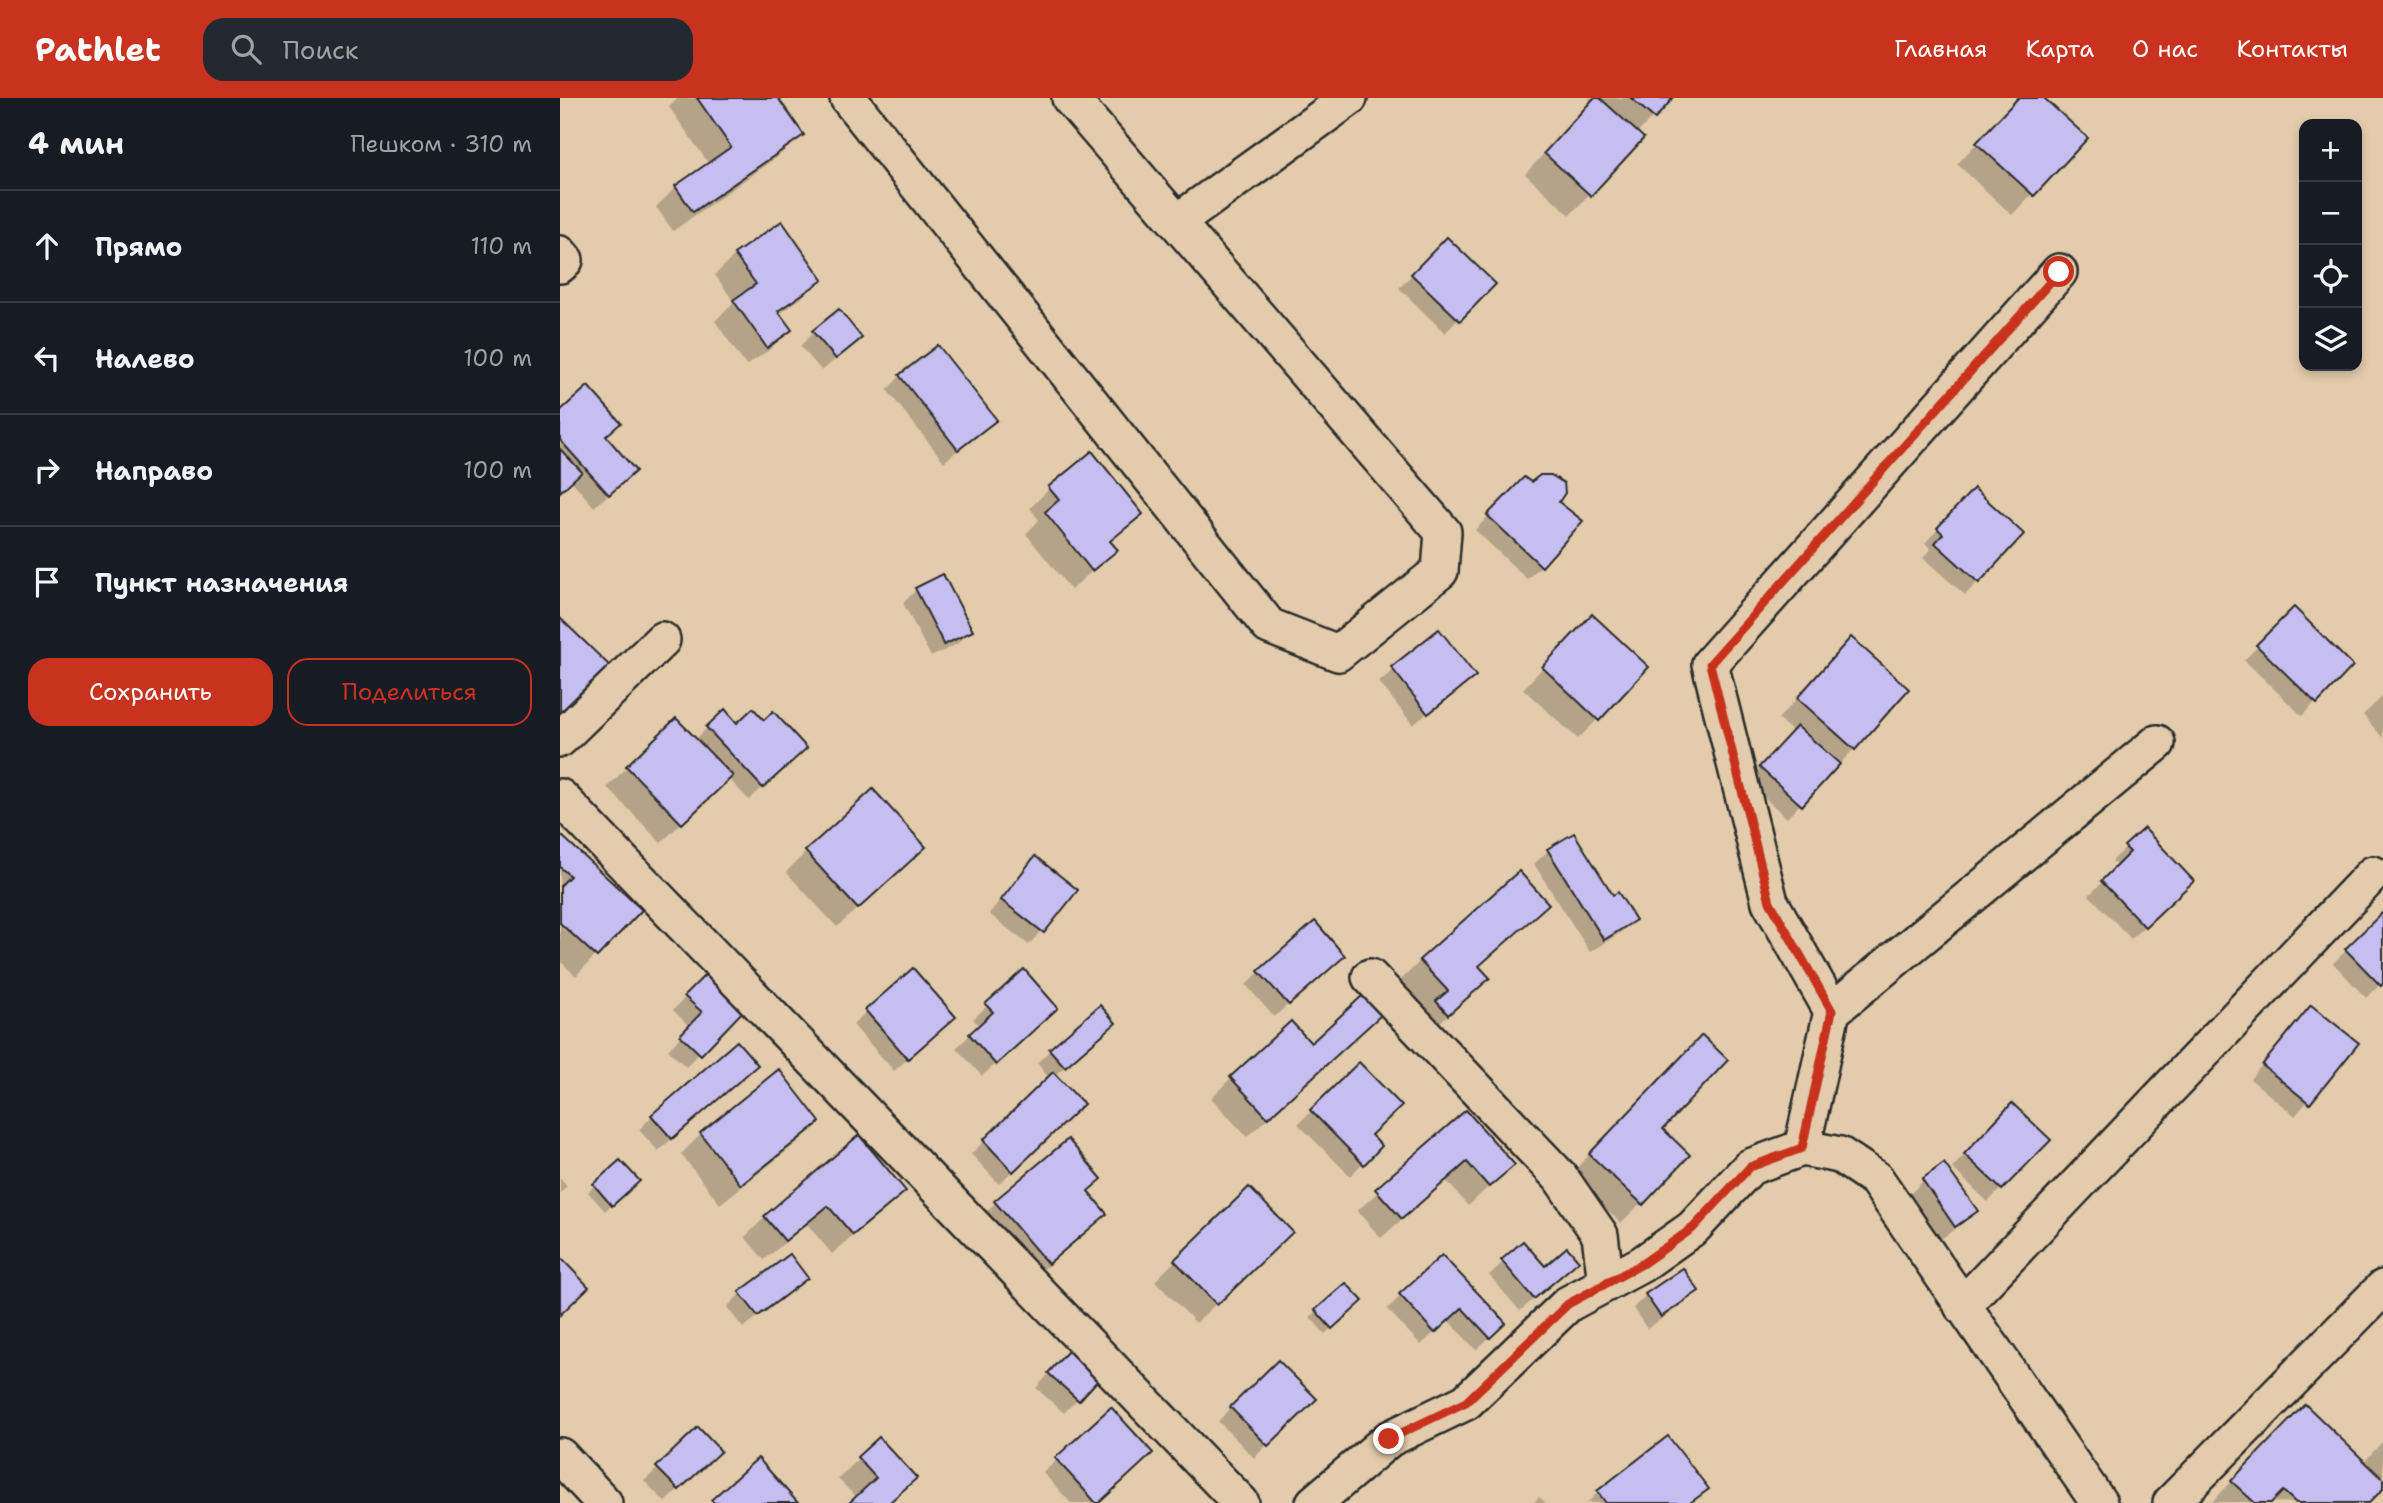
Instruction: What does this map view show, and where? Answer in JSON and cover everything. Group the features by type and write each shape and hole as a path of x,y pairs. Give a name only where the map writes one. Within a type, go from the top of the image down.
{"street":[{"path":"848,98 1269,626 1338,653 1440,571 1443,532 1070,98"},
{"path":"1177,222 1349,98"},
{"path":"560,254 565,260 560,265"},
{"path":"1832,1011 1770,902 1710,664 2059,272"},
{"path":"560,739 662,640"},
{"path":"1802,1148 1832,1011 2157,743"},
{"path":"560,797 1241,1503"},
{"path":"1962,1306 2373,874"},
{"path":"1370,977 1559,1177 1600,1235 1606,1283"},
{"path":"1314,1503 1389,1439 1466,1402 1568,1304 1642,1264 1693,1228 1750,1167 1802,1148 1840,1155 1876,1179 2099,1503"},
{"path":"2171,1503 2383,1288"},
{"path":"560,1456 604,1503"}],"building":[{"path":"697,98 778,98 804,135 693,212 675,186 731,147"},
{"path":"1594,98 1600,98 1644,138 1591,196 1544,153"},
{"path":"1631,98 1673,98 1655,119"},
{"path":"2018,98 2044,98 2088,138 2034,196 1976,143"},
{"path":"782,221 823,280 778,311 792,330 767,348 733,300 756,284 734,254"},
{"path":"1447,237 1496,284 1460,321 1411,274"},
{"path":"839,309 862,338 836,359 812,331"},
{"path":"938,345 997,420 958,450 899,375"},
{"path":"588,386 621,423 606,436 636,471 609,495 560,440 560,411"},
{"path":"560,449 582,472 560,492"},
{"path":"1092,451 1143,514 1110,541 1118,550 1092,571 1045,512 1059,500 1048,487"},
{"path":"1540,475 1551,475 1564,483 1565,493 1559,502 1583,521 1542,567 1487,515 1524,477 1531,482"},
{"path":"1974,488 2024,534 1979,583 1935,543 1943,534 1937,528"},
{"path":"943,574 973,631 944,645 915,588"},
{"path":"2294,607 2353,666 2317,704 2256,645"},
{"path":"1592,614 1649,667 1599,721 1542,667"},
{"path":"560,618 613,669 566,718 560,713"},
{"path":"1439,629 1476,676 1428,714 1391,667"},
{"path":"1851,637 1909,689 1855,750 1797,698"},
{"path":"753,708 764,720 773,711 807,748 763,788 706,727 725,709 737,723"},
{"path":"676,718 733,776 682,824 626,766"},
{"path":"1797,726 1840,764 1802,806 1759,767"},
{"path":"873,789 926,847 858,909 805,851"},
{"path":"2144,828 2194,881 2145,927 2101,881 2130,852 2124,846"},
{"path":"1574,833 1613,895 1618,892 1636,920 1604,940 1547,849"},
{"path":"560,834 642,910 597,957 560,923 560,886 570,876 560,867"},
{"path":"1035,856 1078,890 1044,933 1001,900"},
{"path":"1519,871 1549,904 1479,966 1490,978 1448,1015 1436,1001 1448,991 1419,960"},
{"path":"2383,912 2383,984 2381,986 2345,949"},
{"path":"1315,921 1345,956 1289,1005 1258,971"},
{"path":"913,968 956,1017 908,1059 865,1010"},
{"path":"1024,969 1058,1008 996,1065 969,1034 993,1012 985,1004"},
{"path":"707,973 745,1009 701,1055 680,1035 702,1012 684,996"},
{"path":"1363,995 1381,1015 1268,1118 1230,1077 1291,1021 1311,1043"},
{"path":"1100,1005 1116,1023 1065,1067 1049,1049"},
{"path":"2311,1005 2359,1043 2310,1104 2262,1065"},
{"path":"1702,1035 1728,1060 1663,1129 1690,1155 1643,1205 1589,1154"},
{"path":"737,1041 758,1065 672,1139 651,1115"},
{"path":"1359,1062 1402,1106 1371,1135 1382,1146 1364,1165 1310,1110"},
{"path":"779,1069 820,1122 741,1185 700,1133"},
{"path":"1053,1072 1084,1104 1013,1172 983,1140"},
{"path":"2012,1103 2051,1140 2002,1190 1964,1154"},
{"path":"1466,1110 1515,1165 1489,1187 1467,1162 1402,1219 1375,1189"},
{"path":"859,1135 906,1191 853,1235 828,1206 785,1241 764,1216"},
{"path":"1068,1139 1102,1179 1088,1191 1107,1214 1048,1264 994,1201"},
{"path":"620,1160 640,1181 612,1206 593,1184"},
{"path":"1944,1163 1978,1211 1955,1227 1922,1179"},
{"path":"1249,1187 1293,1232 1217,1305 1174,1260"},
{"path":"1523,1241 1545,1266 1567,1247 1579,1261 1534,1299 1501,1260"},
{"path":"790,1254 808,1278 758,1316 739,1292"},
{"path":"1442,1255 1506,1323 1490,1338 1462,1308 1435,1333 1399,1294"},
{"path":"560,1257 589,1287 560,1315"},
{"path":"1683,1268 1699,1291 1661,1317 1645,1294"},
{"path":"1346,1283 1363,1301 1332,1329 1315,1310"},
{"path":"1068,1351 1099,1379 1079,1401 1048,1373"},
{"path":"1278,1360 1317,1399 1268,1446 1230,1407"},
{"path":"2305,1404 2383,1479 2383,1489 2369,1503 2296,1503 2283,1491 2271,1503 2255,1503 2231,1481"},
{"path":"1111,1407 1153,1453 1096,1503 1055,1458"},
{"path":"698,1427 721,1451 679,1490 656,1467"},
{"path":"1668,1436 1709,1489 1690,1503 1606,1503 1597,1491"},
{"path":"879,1437 917,1478 889,1503 849,1503 876,1478 857,1457"},
{"path":"758,1458 798,1503 714,1503 711,1500"}],"route":[{"path":"1389,1439 1466,1402 1568,1304 1642,1264 1693,1228 1750,1167 1802,1148 1832,1011 1770,902 1710,664 2059,272"}]}
